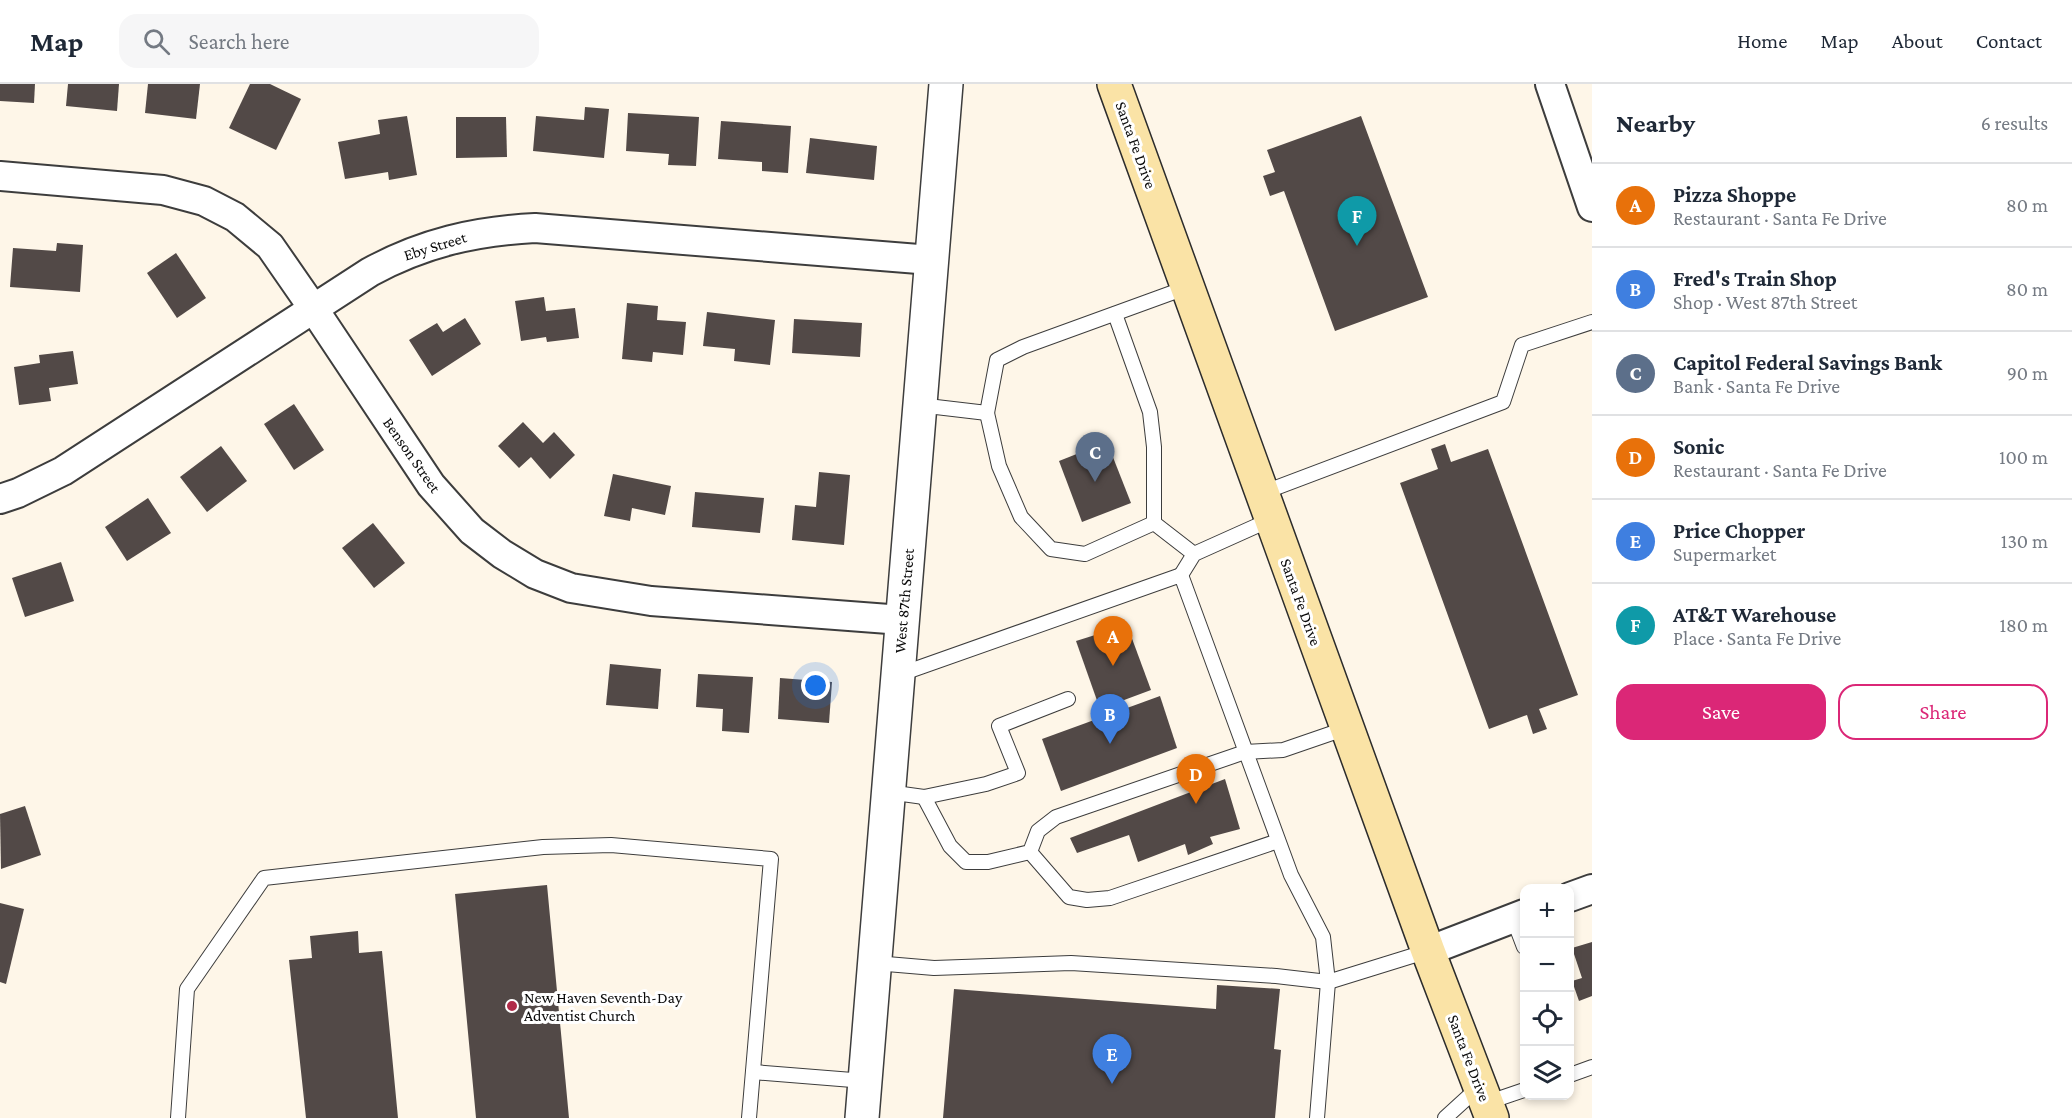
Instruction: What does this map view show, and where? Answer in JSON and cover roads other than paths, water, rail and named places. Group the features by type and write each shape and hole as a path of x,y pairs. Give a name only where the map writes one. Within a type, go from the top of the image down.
{"main road":[{"name":"Santa Fe Drive","path":"1114,84 1428,951 1486,1102"}],"street":[{"name":"West 87th Street","path":"862,1118 946,84"},
{"path":"1550,84 1592,207"},
{"path":"0,176 163,190 204,201 235,217 270,246 313,308 63,471 18,493 0,499"},
{"name":"Eby Street","path":"313,308 370,272 417,249 477,233 506,229 536,228 931,260"},
{"name":"Benson Street","path":"313,308 431,485 472,531 502,554 535,574 571,588 651,602 902,620"},
{"path":"1574,895 1592,889"},
{"path":"1428,951 1519,916"}],"lane":[{"path":"1154,523 1085,554 1051,549 1021,517 999,466 987,413 997,360 1023,347 1188,287"},
{"path":"1115,314 1150,412 1154,447 1154,523"},
{"path":"898,675 1181,575 1194,554 1267,506 1503,402 1521,345 1592,322"},
{"path":"919,405 987,413"},
{"path":"1154,523 1194,554"},
{"path":"1181,575 1291,875 1323,937 1328,982 1317,1118"},
{"path":"888,792 924,797 986,784 1018,773 999,726 1068,699"},
{"path":"1030,852 1038,831 1056,817 1245,752 1283,750 1347,728"},
{"path":"924,797 950,846 966,862 988,862 1030,852"},
{"path":"1030,852 1069,897 1087,900 1110,897 1278,841"},
{"path":"178,1118 187,989 264,878 543,847 611,845 771,859 749,1118"},
{"path":"1519,916 1523,938"},
{"path":"875,963 934,968 1071,963 1276,976 1328,982 1428,951"},
{"path":"1574,1071 1592,1067"},
{"path":"753,1072 865,1081"},
{"path":"1445,1118 1520,1091"}],"place":[{"name":"AT&T Warehouse","path":"1357,246"},
{"name":"Capitol Federal Savings Bank","path":"1095,482"},
{"name":"Pizza Shoppe","path":"1113,666"},
{"name":"Fred's Train Shop","path":"1110,744"},
{"name":"Sonic","path":"1196,804"},
{"name":"New Haven Seventh-Day Adventist Church","path":"512,1006"},
{"name":"Price Chopper","path":"1112,1084"}]}
